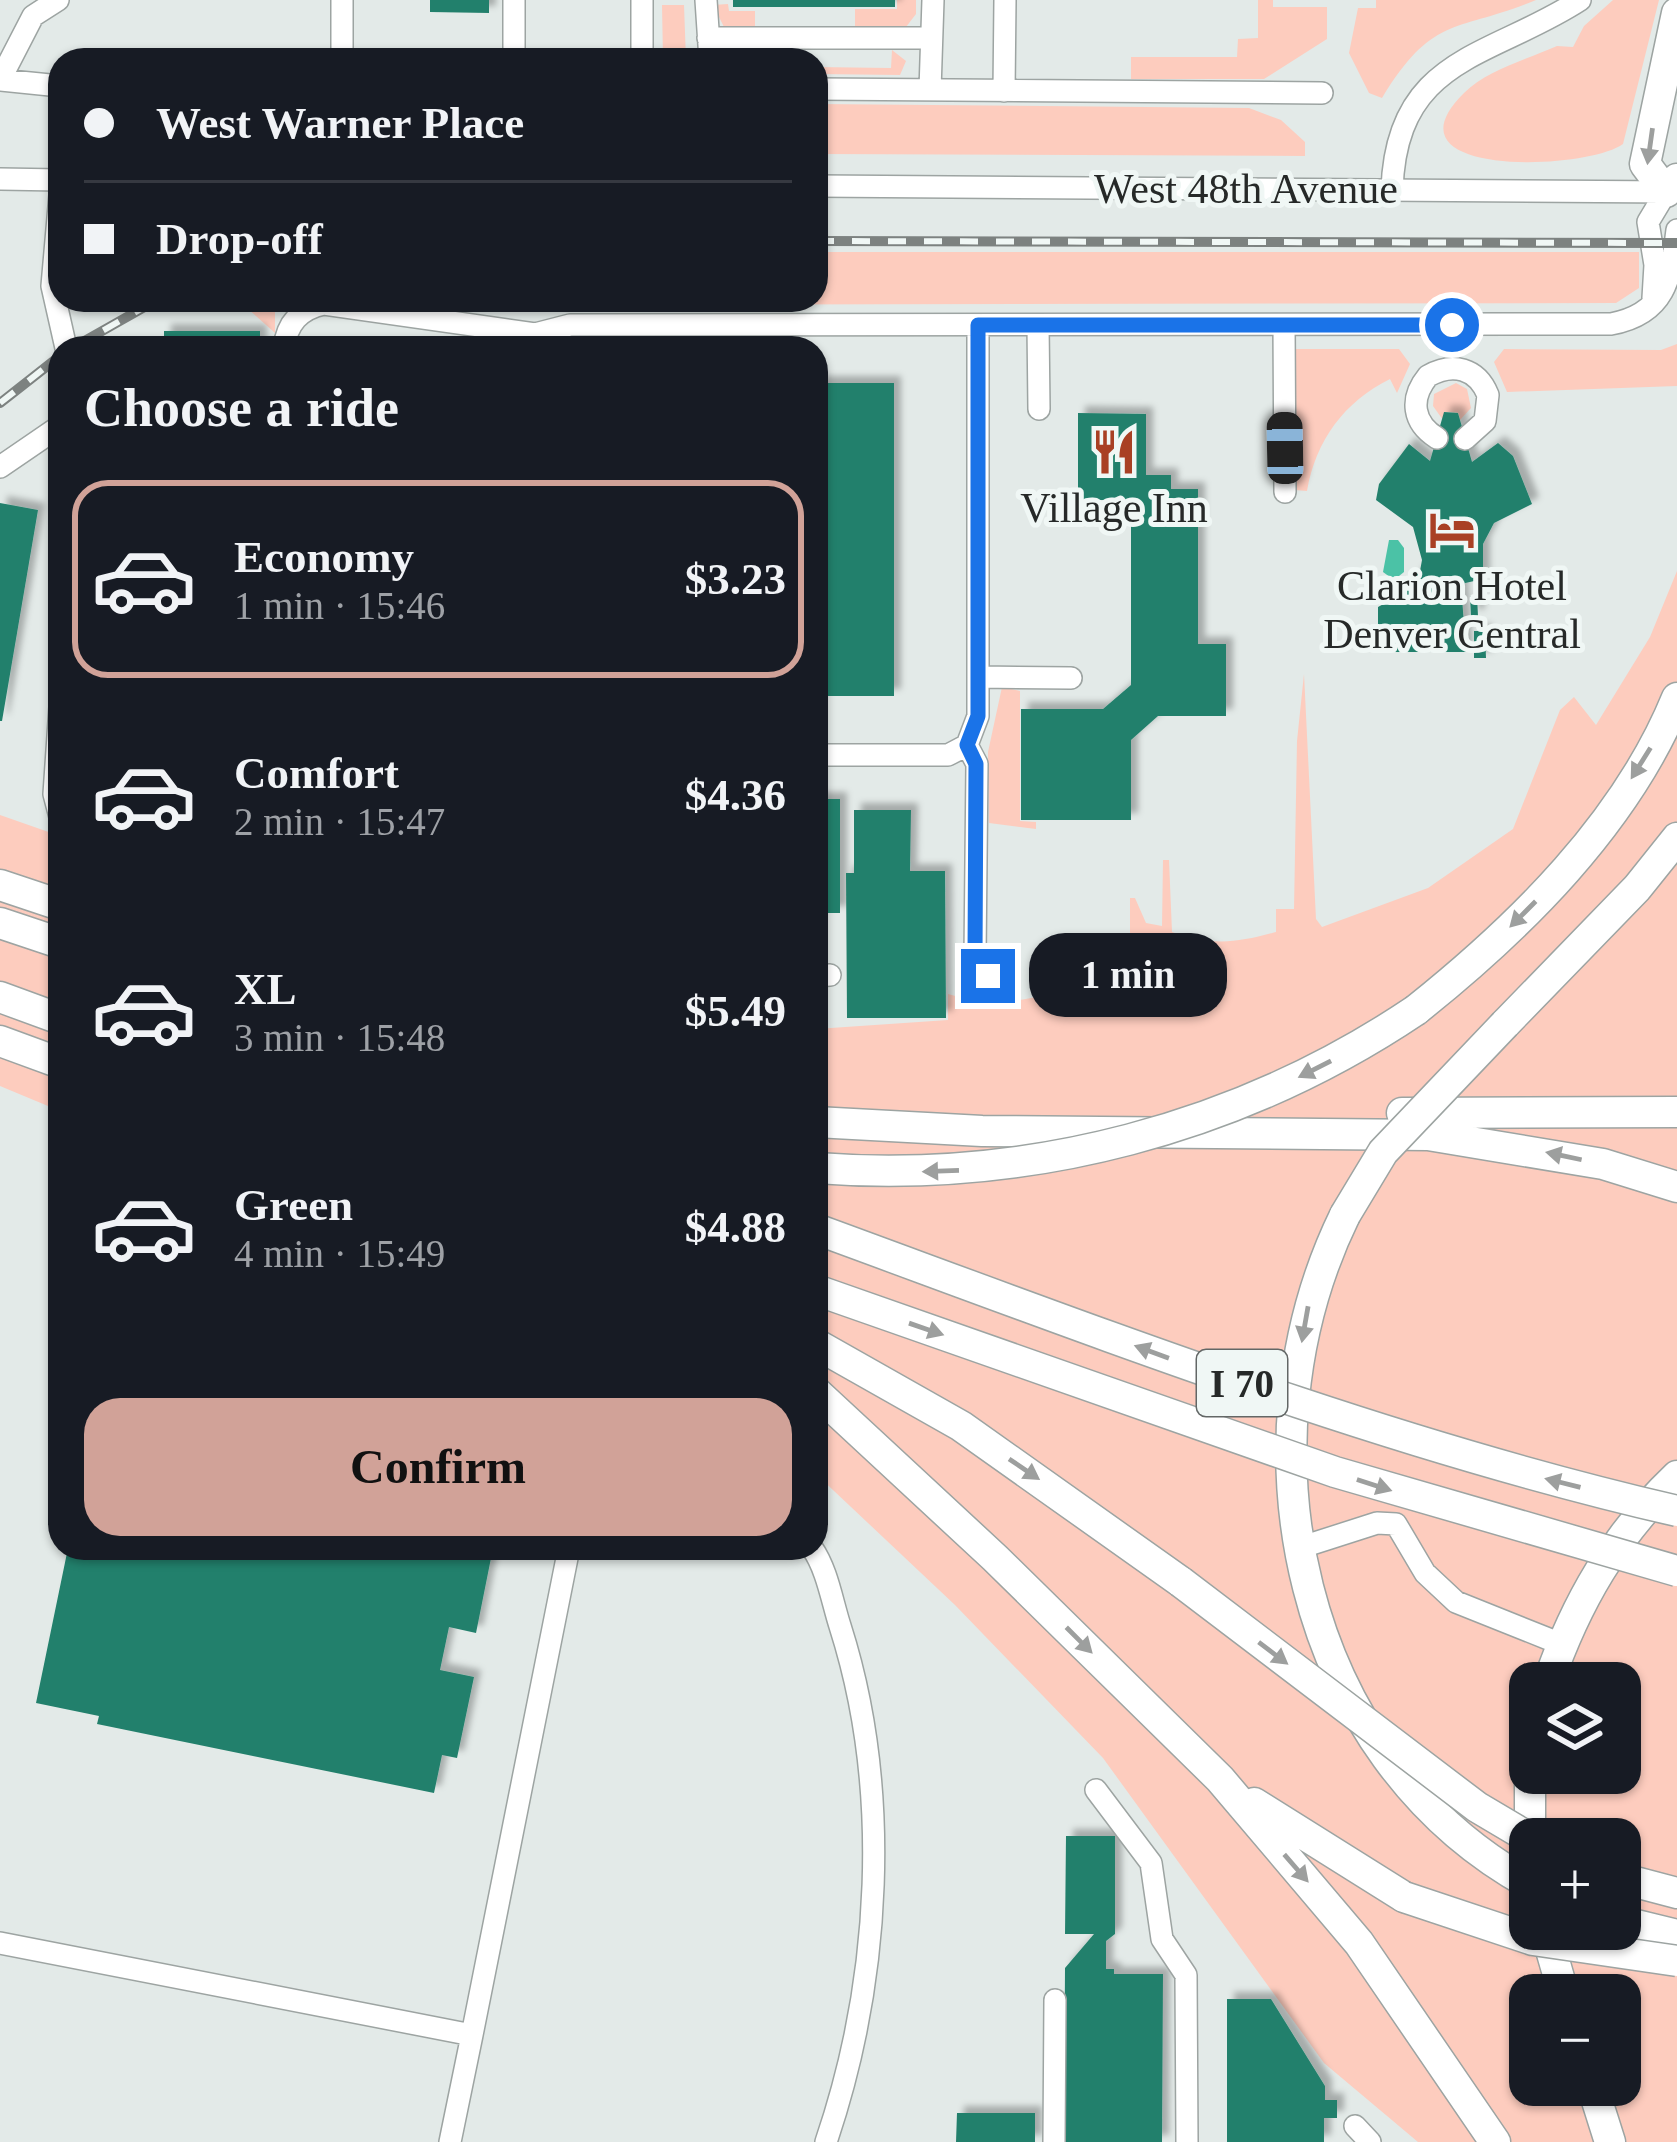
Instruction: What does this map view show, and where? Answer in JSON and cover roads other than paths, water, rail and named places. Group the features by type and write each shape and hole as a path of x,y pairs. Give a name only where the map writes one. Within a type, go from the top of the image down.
{"highway":[{"path":"1673,187 1645,164 1677,13"},
{"path":"828,1169 884,1173 988,1169 1106,1147 1230,1108 1314,1071 1416,1010 1506,932 1601,827 1677,698"},
{"path":"1509,1870 1456,1834 1401,1776 1337,1676 1317,1623 1299,1548 1291,1473 1300,1354 1319,1268 1383,1152 1637,887 1677,838"},
{"path":"0,885 48,900"},
{"path":"0,923 48,939"},
{"path":"0,997 48,1015"},
{"path":"0,1041 48,1059"},
{"path":"1084,1129 1345,1113 1677,1112"},
{"path":"828,1123 982,1131 1428,1135 1562,1155 1677,1187"},
{"name":"I 70","path":"828,1233 1345,1418 1502,1467 1677,1511"},
{"name":"I 70","path":"828,1294 1335,1472 1677,1571"},
{"path":"828,1351 961,1426 1509,1826"},
{"path":"828,1403 979,1542 1220,1780 1359,1943 1495,2142"},
{"path":"1555,1662 1627,1525 1677,1476"},
{"path":"1220,1780 1405,1897 1533,1940 1677,1961"},
{"path":"1641,1884 1677,1893"},
{"path":"1641,1926 1677,1935"},
{"path":"1599,2106 1610,2142"}],"street":[{"path":"48,85 0,80 33,16 58,0"},
{"path":"342,0 342,48"},
{"path":"514,0 514,48"},
{"path":"643,0 643,48"},
{"path":"706,0 709,48"},
{"path":"929,90 933,0"},
{"path":"1004,91 1005,0"},
{"path":"1392,190 1400,137 1434,80 1470,52 1580,0"},
{"path":"729,48 931,38"},
{"path":"828,89 1322,93"},
{"path":"0,179 48,180"},
{"name":"West 48th Avenue","path":"828,186 1673,187"},
{"path":"539,336 556,326 724,336 978,325 1611,324 1643,314 1663,297 1677,227 1673,187"},
{"path":"1643,314 1655,281 1648,221 1673,187"},
{"path":"369,312 503,336"},
{"path":"828,754 947,755 967,745 977,728 978,325"},
{"path":"1038,325 1039,409"},
{"path":"1284,325 1286,492"},
{"path":"1452,325 1452,368"},
{"path":"1437,438 1419,421 1416,399 1428,376 1452,368 1472,374 1488,395 1485,421 1466,439"},
{"path":"0,467 48,434"},
{"path":"978,677 1071,678"},
{"path":"967,745 976,764 975,956 988,976 1004,978"},
{"path":"1299,1548 1378,1522 1396,1524 1425,1573 1456,1602 1561,1644"},
{"path":"450,2142 567,1560"},
{"path":"816,1560 858,1683 873,1815 872,1920 844,2089 826,2142"},
{"path":"1096,1790 1151,1863 1162,1939 1186,1975 1187,2142"},
{"path":"0,1942 472,2035"},
{"path":"1054,2142 1055,2000"}],"railway":[{"path":"828,241 1677,243"},
{"path":"93,336 136,312"},
{"path":"0,403 48,365"}],"place":[{"name":"Village Inn","path":"1114,452"},
{"name":"Clarion Hotel Denver Central","path":"1452,530"}]}
